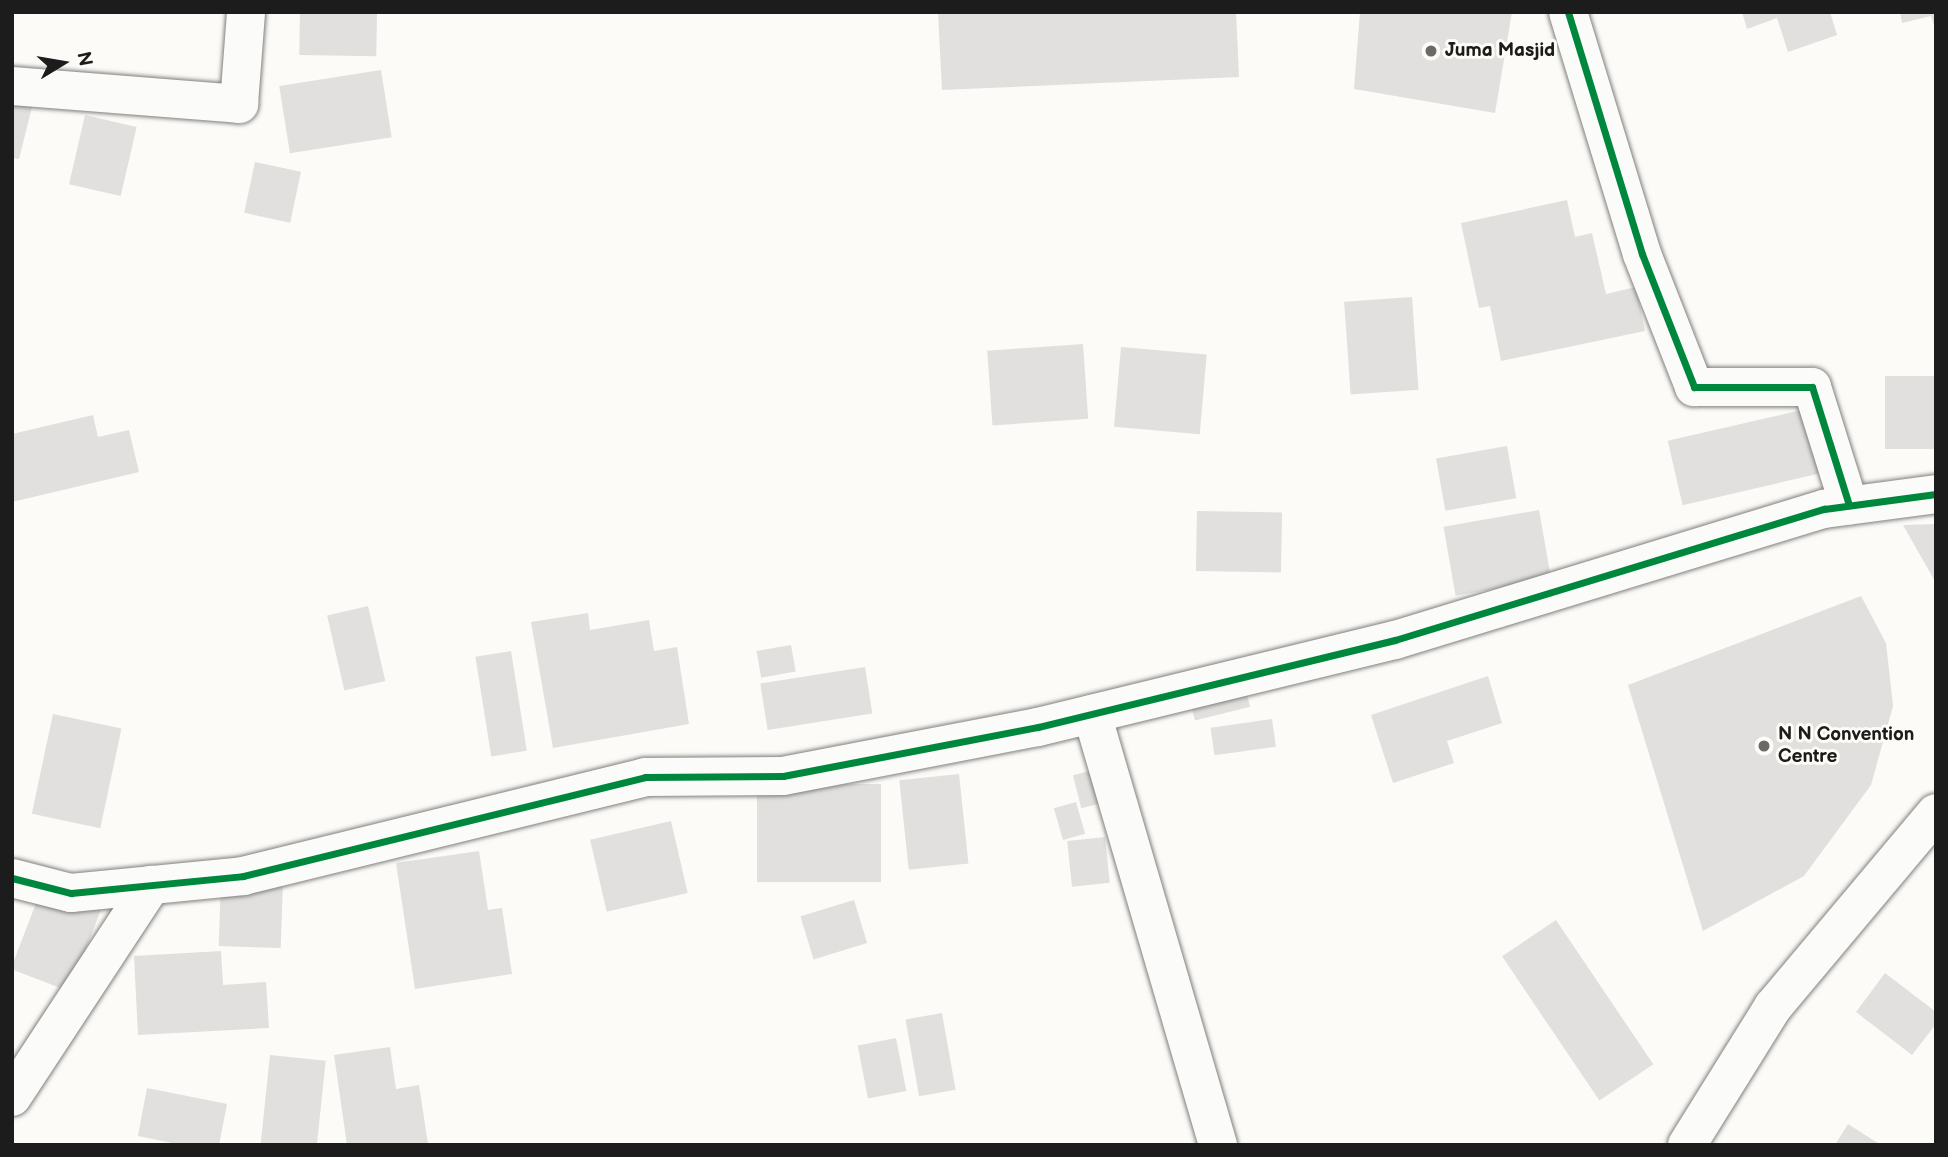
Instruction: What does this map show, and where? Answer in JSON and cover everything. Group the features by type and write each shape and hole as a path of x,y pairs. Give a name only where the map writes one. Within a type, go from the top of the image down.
{"street":[{"path":"12,86 239,104 246,12"},
{"path":"1568,12 1642,254 1694,387 1812,387 1849,505"},
{"path":"12,878 71,893 243,876 423,828 645,777 783,776 1092,714 1395,640 1824,509 1936,494"},
{"path":"1092,714 1218,1145"},
{"path":"1686,1145 1773,1007 1936,813"},
{"path":"12,1097 151,886"}],"building":[{"path":"300,12 377,13 376,56 299,55"},
{"path":"938,12 1236,12 1239,77 942,90"},
{"name":"Juma Masjid","path":"1360,12 1512,12 1495,113 1354,89"},
{"path":"1742,12 1830,12 1837,35 1788,52 1777,18 1747,29"},
{"path":"1900,12 1936,12 1936,32 1931,16 1902,23"},
{"path":"381,70 392,137 290,153 279,86"},
{"path":"12,97 33,103 19,159 12,158"},
{"path":"85,115 137,127 121,196 69,184"},
{"path":"255,162 301,172 290,223 244,213"},
{"path":"1567,200 1575,237 1592,233 1606,294 1636,287 1645,331 1501,361 1490,306 1479,308 1461,223"},
{"path":"1412,297 1418,390 1351,395 1344,302"},
{"path":"1083,344 1088,419 992,426 987,351"},
{"path":"1121,347 1207,354 1200,434 1114,427"},
{"path":"1885,376 1936,376 1936,449 1885,449"},
{"path":"1810,408 1825,472 1683,505 1668,441"},
{"path":"93,415 98,437 129,430 139,472 12,502 12,434"},
{"path":"1507,446 1516,498 1445,511 1436,459"},
{"path":"1539,510 1551,579 1456,596 1443,527"},
{"path":"1197,511 1282,512 1281,572 1196,571"},
{"path":"1936,524 1936,583 1903,525"},
{"name":"N N Convention Centre","path":"1861,596 1886,643 1893,706 1871,785 1804,876 1703,931 1628,685"},
{"path":"368,606 385,681 344,690 327,615"},
{"path":"588,613 590,630 649,620 654,651 677,647 689,724 553,748 531,622"},
{"path":"791,645 796,672 761,678 757,651"},
{"path":"511,651 527,751 491,756 475,657"},
{"path":"1240,666 1250,707 1195,721 1185,680"},
{"path":"865,667 872,713 768,730 760,684"},
{"path":"1488,676 1502,723 1447,741 1454,763 1393,783 1371,715"},
{"path":"53,714 121,729 100,828 32,814"},
{"path":"1272,719 1276,747 1215,755 1211,728"},
{"path":"1106,767 1114,800 1081,808 1073,775"},
{"path":"959,774 968,864 909,870 899,780"},
{"path":"757,784 881,784 881,882 757,882"},
{"path":"1076,802 1085,834 1063,840 1054,808"},
{"path":"671,821 688,893 607,912 590,840"},
{"path":"1105,837 1110,883 1072,887 1067,841"},
{"path":"479,851 488,910 502,908 512,974 415,989 396,863"},
{"path":"221,880 283,882 281,948 219,946"},
{"path":"43,885 102,908 70,992 12,970"},
{"path":"854,900 867,943 814,959 800,916"},
{"path":"1556,920 1653,1064 1599,1101 1502,956"},
{"path":"221,951 223,985 266,982 269,1028 138,1035 134,956"},
{"path":"1885,973 1936,1012 1936,1024 1912,1055 1856,1012"},
{"path":"942,1013 956,1090 919,1096 906,1019"},
{"path":"896,1038 906,1091 868,1098 858,1045"},
{"path":"390,1047 396,1089 419,1085 428,1144 347,1145 334,1055"},
{"path":"270,1055 326,1061 317,1145 261,1145"},
{"path":"147,1088 227,1104 219,1145 182,1145 138,1136"},
{"path":"1848,1124 1881,1145 1835,1145"}],"cycle path":[{"path":"1568,12 1642,254 1694,387 1812,387 1849,505"},
{"path":"12,878 71,893 243,876 645,777 783,776 1038,727 1395,640 1824,509 1936,494"}],"place":[{"name":"Juma Masjid","path":"1431,51"},
{"name":"N N Convention Centre","path":"1764,746"}]}
